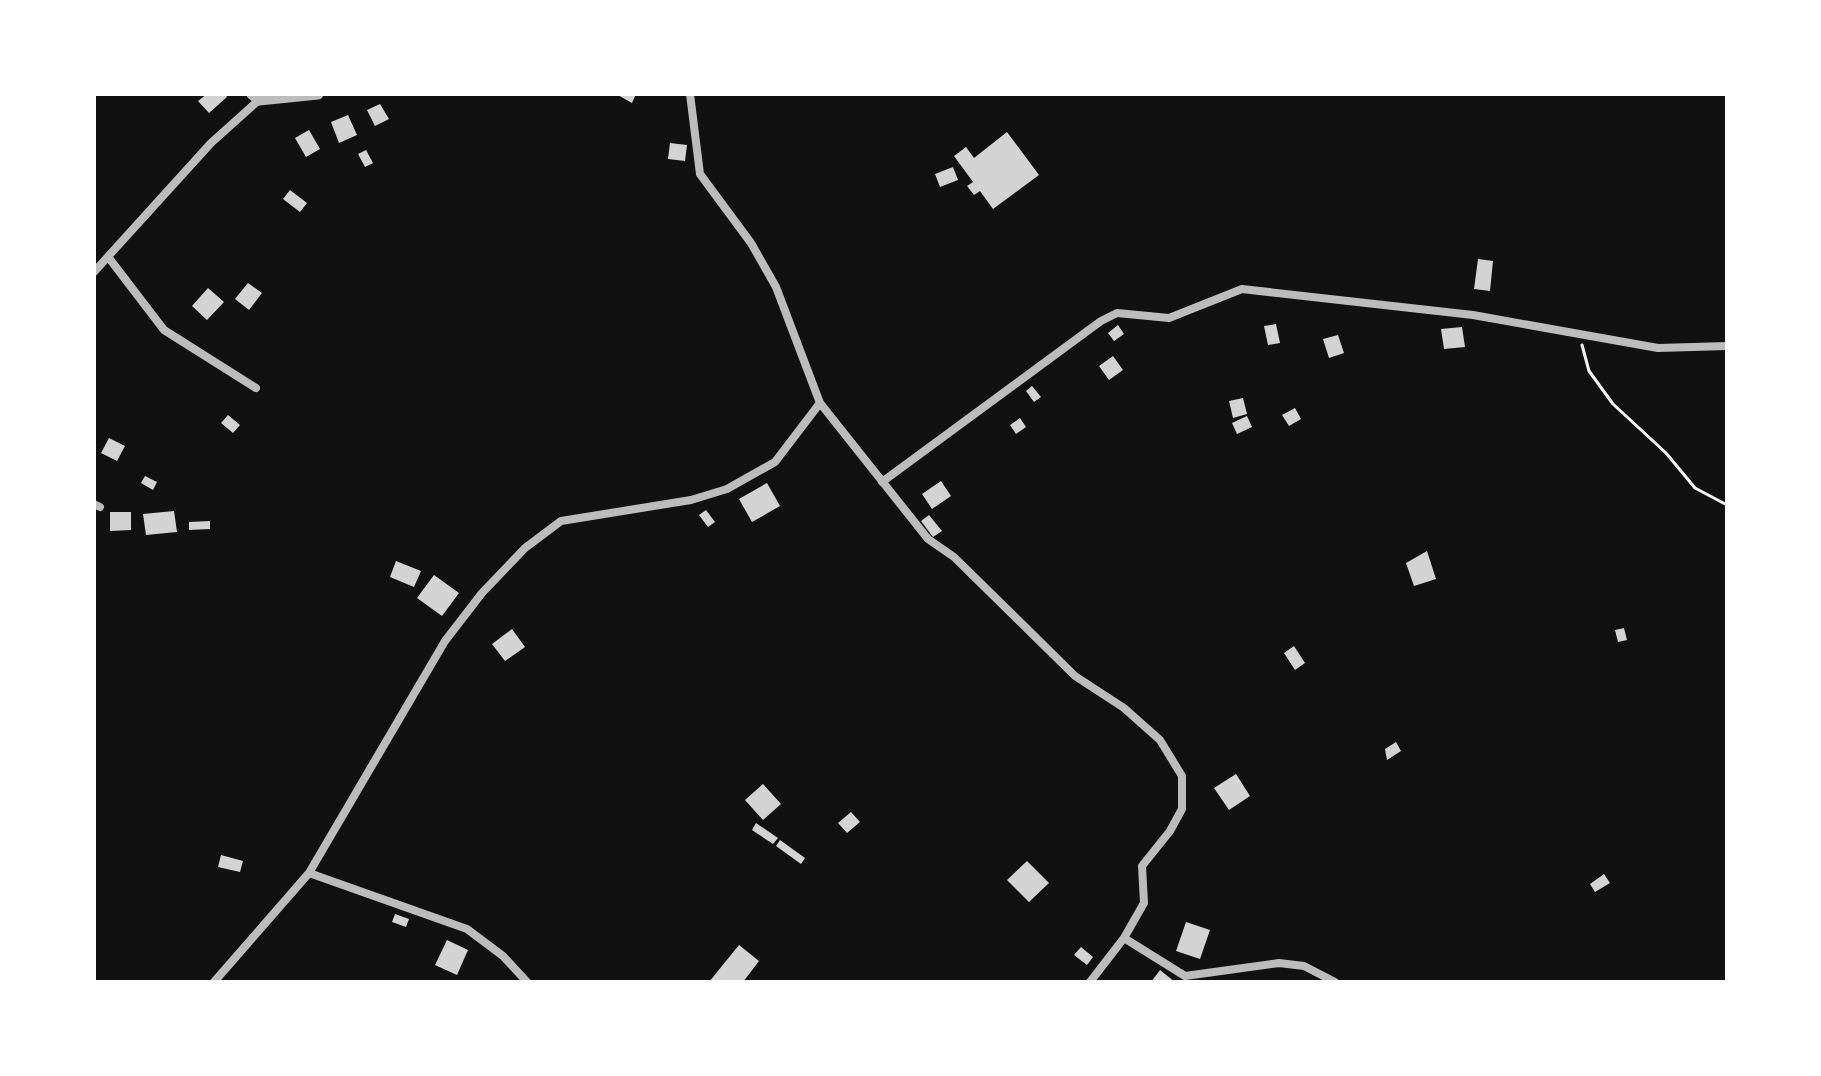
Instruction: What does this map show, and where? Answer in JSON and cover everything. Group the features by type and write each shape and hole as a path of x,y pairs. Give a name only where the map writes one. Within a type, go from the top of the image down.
{"street":[{"path":"94,272 256,97 309,98 318,94"},
{"path":"690,94 700,174 751,243 776,287 820,403 928,539 954,557 1075,676 1124,708 1160,740 1182,776 1182,809 1170,831 1142,866 1144,903 1124,938 1090,982"},
{"path":"109,258 164,330 256,388"},
{"path":"882,482 1117,313 1169,318 1242,289 1473,315 1658,348 1727,346"},
{"path":"214,982 309,873 445,641 482,593 525,548 561,521 691,500 727,489 775,462 820,403"},
{"path":"309,873 467,929 503,956 527,982"},
{"path":"1124,938 1185,976 1279,963 1304,966 1335,982"}],"path":[{"path":"1582,334 1582,353 1589,371 1613,404 1666,453 1695,488 1727,505"}],"building":[{"path":"207,94 225,94 227,97 209,113 198,101"},
{"path":"616,94 636,94 632,103"},
{"path":"380,104 389,119 375,126 367,110"},
{"path":"348,115 357,135 339,143 331,122"},
{"path":"309,130 320,149 306,157 295,138"},
{"path":"1007,132 1039,175 993,209 980,191 974,195 967,186 973,182 954,156 966,147 974,158"},
{"path":"670,143 687,145 685,161 668,159"},
{"path":"366,150 373,163 365,167 358,154"},
{"path":"953,167 958,180 940,187 935,174"},
{"path":"290,190 307,203 300,212 283,199"},
{"path":"1478,259 1493,261 1490,291 1474,289"},
{"path":"248,283 262,293 249,310 235,299"},
{"path":"208,288 224,302 207,320 192,306"},
{"path":"1276,324 1280,343 1268,345 1264,326"},
{"path":"1118,325 1124,334 1114,341 1108,333"},
{"path":"1462,327 1465,347 1444,349 1441,329"},
{"path":"1338,335 1344,353 1329,358 1323,339"},
{"path":"1113,356 1123,370 1109,380 1099,366"},
{"path":"1032,386 1041,397 1034,402 1026,391"},
{"path":"1243,398 1247,414 1233,418 1229,401"},
{"path":"1295,408 1301,419 1289,426 1282,415"},
{"path":"228,415 240,425 233,433 221,423"},
{"path":"1247,416 1252,427 1237,434 1232,423"},
{"path":"1020,418 1026,427 1016,434 1010,425"},
{"path":"109,438 125,446 117,461 101,453"},
{"path":"145,476 157,482 153,490 141,483"},
{"path":"941,481 951,496 932,509 922,494"},
{"path":"767,483 780,506 752,522 739,499"},
{"path":"706,510 715,522 708,527 699,515"},
{"path":"174,511 177,532 146,535 143,514"},
{"path":"110,512 131,512 131,530 110,531"},
{"path":"929,515 942,531 933,537 921,521"},
{"path":"210,521 210,529 189,530 189,522"},
{"path":"1427,551 1436,579 1414,586 1406,563"},
{"path":"396,561 421,571 414,587 390,577"},
{"path":"434,575 459,593 442,616 417,598"},
{"path":"1624,628 1627,640 1618,642 1615,630"},
{"path":"512,629 525,647 505,661 492,644"},
{"path":"1294,646 1305,663 1295,670 1284,653"},
{"path":"1396,742 1401,751 1387,760 1385,749"},
{"path":"1236,774 1250,796 1229,810 1214,788"},
{"path":"763,784 781,804 763,820 745,800"},
{"path":"851,812 860,822 847,833 838,823"},
{"path":"756,823 778,838 773,844 752,830"},
{"path":"780,840 805,858 801,864 776,846"},
{"path":"221,855 243,861 240,872 218,867"},
{"path":"1027,861 1049,883 1029,902 1007,880"},
{"path":"1604,874 1610,883 1595,892 1590,884"},
{"path":"395,914 409,919 406,927 392,922"},
{"path":"1186,922 1210,930 1200,959 1176,951"},
{"path":"447,940 468,950 457,975 435,965"},
{"path":"739,945 759,961 743,982 709,982"},
{"path":"1081,947 1093,957 1087,965 1074,955"},
{"path":"1160,970 1175,982 1151,982"}]}
